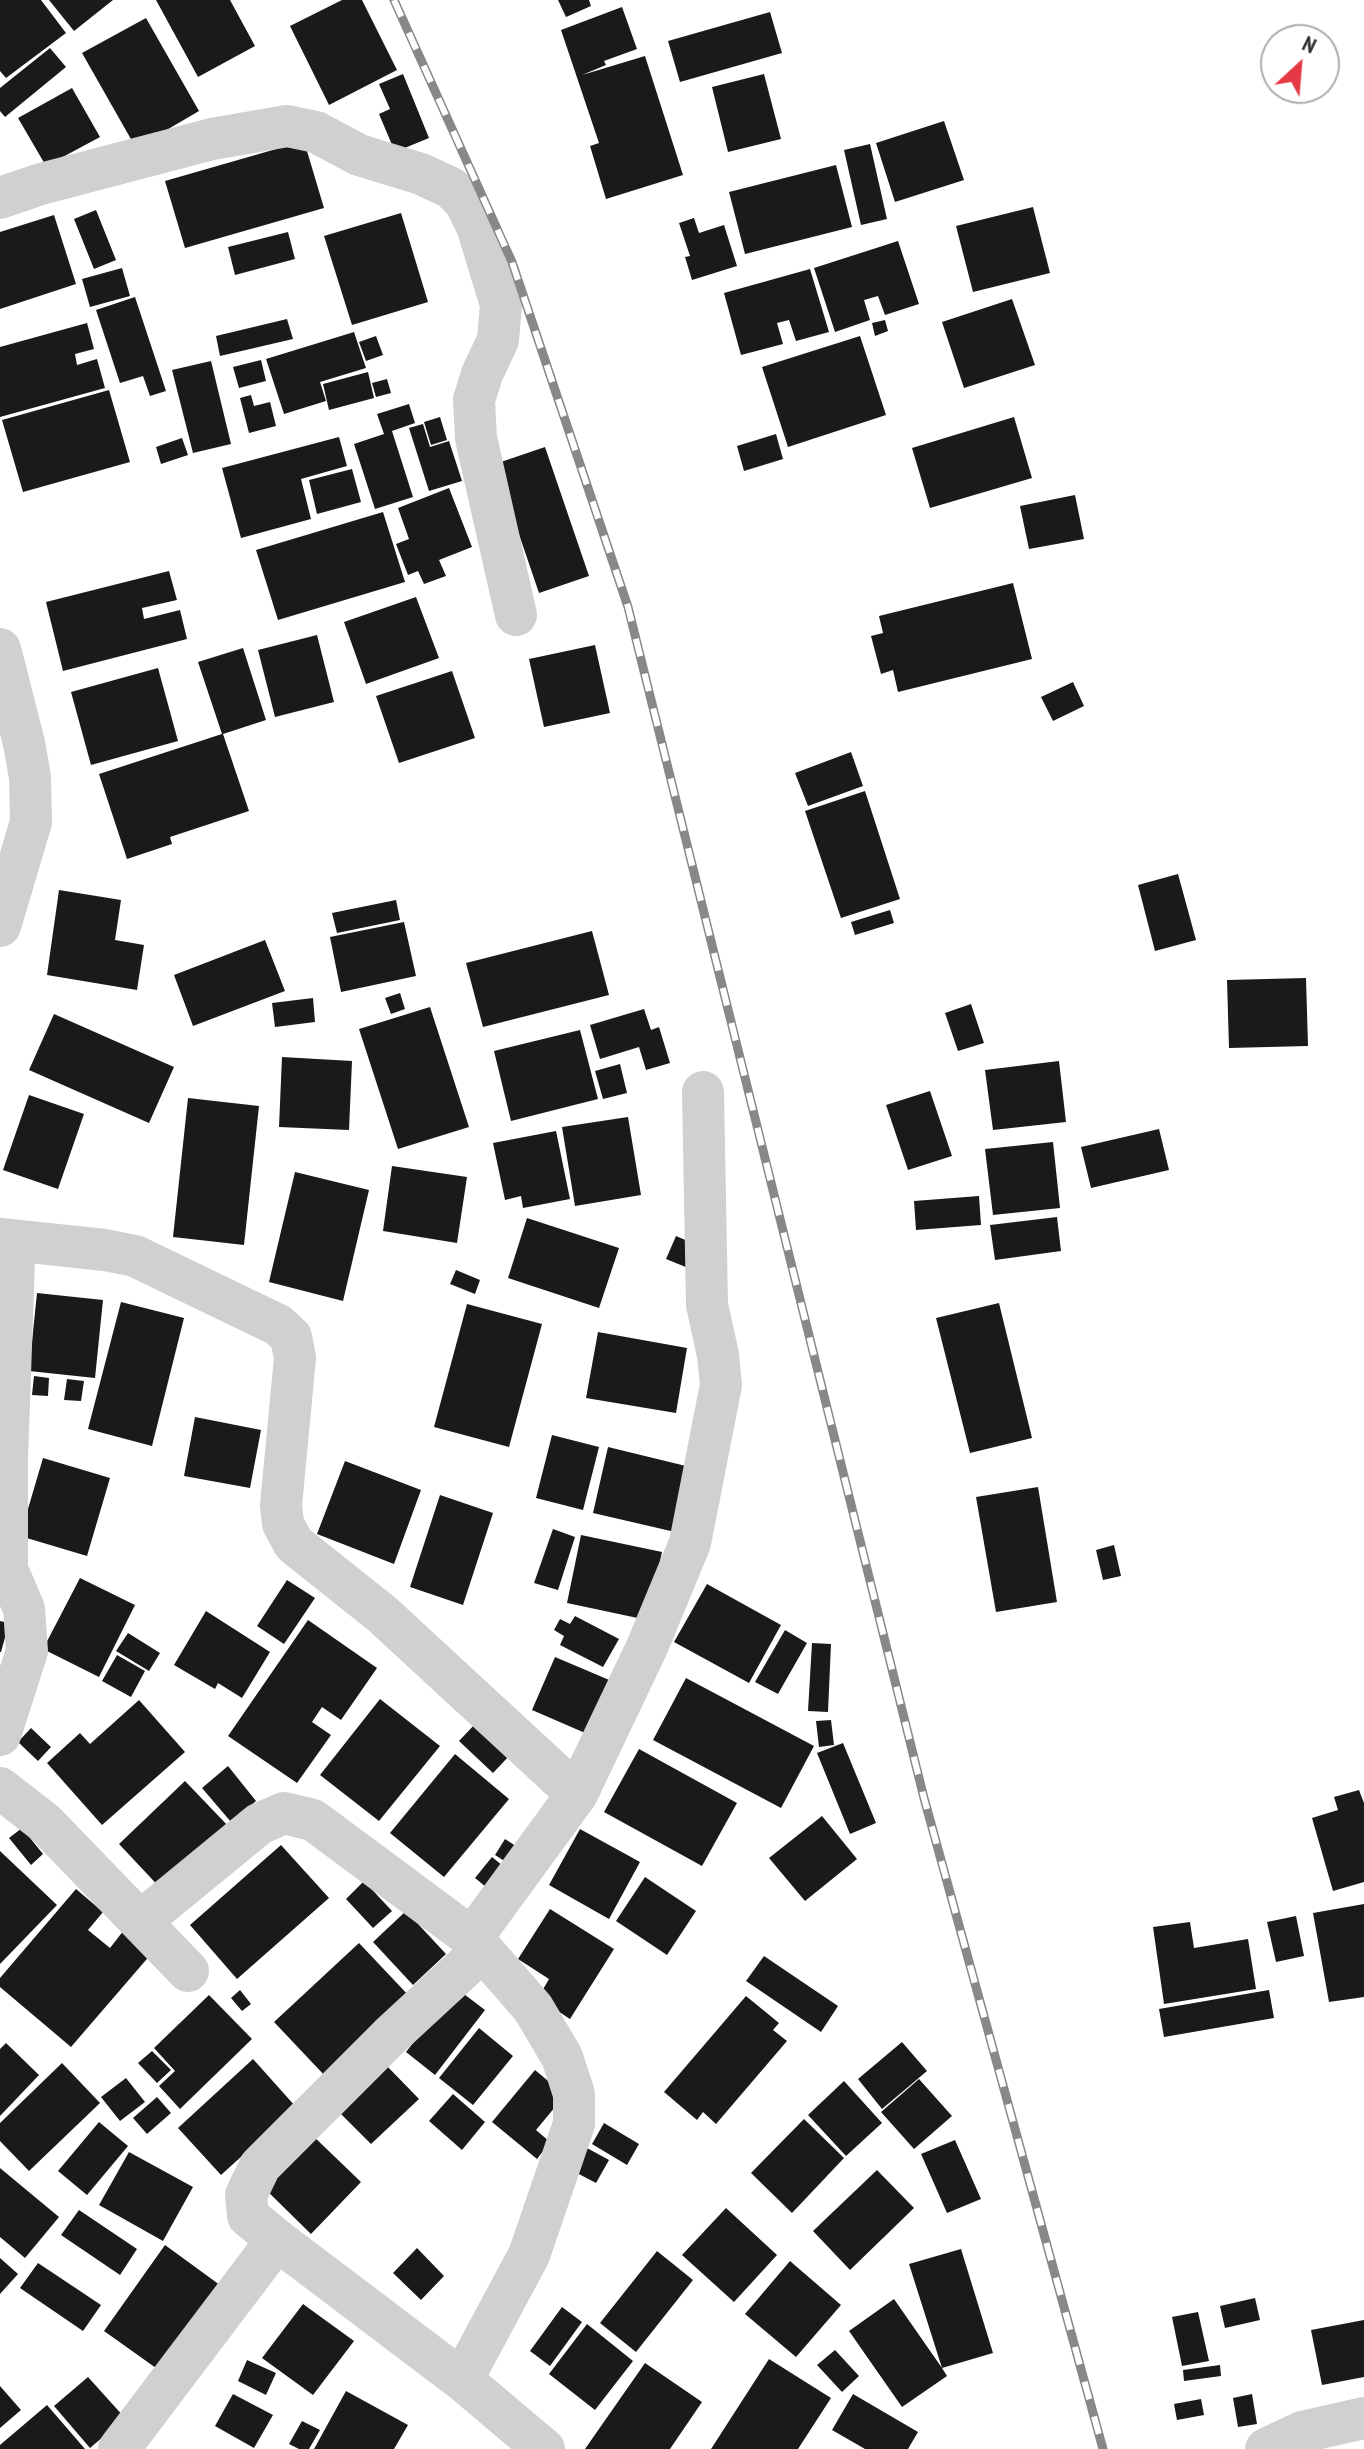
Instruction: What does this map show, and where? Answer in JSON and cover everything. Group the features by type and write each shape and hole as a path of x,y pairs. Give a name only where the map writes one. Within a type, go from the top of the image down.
{"street":[{"path":"0,198 41,184 212,139 287,126 316,132 359,155 421,174 451,188 465,202 477,226 501,305 498,340 474,400 476,438 516,615"},
{"path":"0,649 24,743 30,777 31,822 0,926"},
{"path":"544,2449 462,2380 248,2216 246,2195 260,2166 478,1944 577,1794 647,1647 690,1543 721,1385 707,1305 703,1092"},
{"path":"0,1241 105,1250 135,1256 278,1325 291,1337 295,1358 281,1505 283,1524 294,1544 382,1614 577,1794"},
{"path":"0,1241 14,1260 7,1460 7,1569 24,1609 27,1651 0,1735"},
{"path":"0,1788 45,1823 188,1971"},
{"path":"141,1921 259,1824 284,1813 313,1820 478,1944 533,2008 562,2057 574,2094 574,2124 529,2255 462,2380"},
{"path":"119,2449 277,2240"},
{"path":"1266,2449 1302,2432 1364,2418"}],"building":[{"path":"0,0 41,0 66,33 6,78 0,71"},
{"path":"49,0 113,0 74,31"},
{"path":"156,0 230,0 255,46 198,77"},
{"path":"342,0 362,0 397,70 329,105 290,26"},
{"path":"558,0 589,0 591,6 566,17"},
{"path":"622,7 637,49 604,61 606,65 582,75 645,56 683,175 606,199 590,146 599,143 561,30"},
{"path":"770,12 782,53 680,82 668,41"},
{"path":"146,18 199,111 136,148 82,53"},
{"path":"50,48 66,67 5,117 0,111 0,88"},
{"path":"403,74 429,138 395,152 379,114 390,109 379,84"},
{"path":"764,74 781,139 728,152 712,87"},
{"path":"72,88 100,137 46,166 18,118"},
{"path":"944,121 964,180 895,202 876,143"},
{"path":"304,141 324,208 185,248 165,181"},
{"path":"870,144 887,219 861,225 844,150"},
{"path":"836,165 852,227 745,254 729,192"},
{"path":"1033,207 1050,273 973,292 956,226"},
{"path":"96,210 116,260 94,269 74,219"},
{"path":"401,213 428,302 352,325 324,236"},
{"path":"54,215 76,284 0,309 0,232"},
{"path":"694,218 699,233 724,225 737,266 692,280 685,257 690,256 679,223"},
{"path":"288,232 295,259 235,275 228,247"},
{"path":"898,241 919,304 885,315 878,296 864,300 870,320 835,332 814,268"},
{"path":"122,268 130,296 90,307 82,279"},
{"path":"810,269 829,332 796,341 789,320 777,323 783,344 741,355 724,293"},
{"path":"135,297 166,391 150,396 143,376 120,383 96,310"},
{"path":"1012,299 1035,365 964,388 942,322"},
{"path":"287,319 293,339 220,356 216,336"},
{"path":"885,320 888,331 875,336 872,323"},
{"path":"87,323 94,349 75,354 77,365 97,359 105,388 0,417 0,347"},
{"path":"354,332 366,368 320,382 326,401 284,414 266,359"},
{"path":"376,336 383,355 366,361 359,342"},
{"path":"860,336 886,415 788,447 762,367"},
{"path":"261,360 266,381 239,388 233,367"},
{"path":"211,361 231,444 193,453 172,370"},
{"path":"368,372 374,398 329,410 323,384"},
{"path":"387,379 391,393 376,397 372,383"},
{"path":"109,390 130,462 23,492 2,420"},
{"path":"251,395 254,406 270,402 276,426 249,433 240,398"},
{"path":"409,404 415,423 392,431 413,497 375,509 354,444 384,434 377,414"},
{"path":"440,417 447,440 431,445 424,422"},
{"path":"1014,417 1032,478 930,508 912,448"},
{"path":"423,424 430,447 449,441 462,481 429,491 409,428"},
{"path":"776,434 783,459 744,471 737,446"},
{"path":"339,437 347,466 301,479 311,519 241,538 222,468"},
{"path":"182,438 188,455 161,464 156,447"},
{"path":"545,447 589,576 539,593 495,464"},
{"path":"352,469 361,502 317,514 309,480"},
{"path":"449,488 472,547 439,560 446,576 424,584 418,571 408,575 396,544 409,539 398,508"},
{"path":"1075,495 1084,539 1029,549 1020,506"},
{"path":"383,512 405,582 278,620 256,550"},
{"path":"169,571 177,600 142,608 144,619 180,610 187,639 63,671 46,602"},
{"path":"1013,583 1032,659 898,692 893,670 881,674 871,636 883,633 879,616"},
{"path":"416,597 439,658 366,684 344,622"},
{"path":"317,635 334,702 275,717 258,650"},
{"path":"595,645 610,713 544,727 529,659"},
{"path":"243,648 266,720 223,734 249,811 170,837 172,844 127,859 99,774 222,734 198,662"},
{"path":"158,668 178,741 91,765 71,692"},
{"path":"452,671 475,738 399,763 376,696"},
{"path":"1073,682 1084,706 1053,721 1041,697"},
{"path":"851,752 863,786 808,806 795,773"},
{"path":"865,791 900,899 841,918 805,811"},
{"path":"1178,874 1196,940 1155,951 1138,885"},
{"path":"59,890 121,900 115,940 144,945 137,990 47,975"},
{"path":"396,900 400,920 337,933 332,913"},
{"path":"890,910 894,923 855,935 851,922"},
{"path":"404,922 416,976 341,992 330,937"},
{"path":"592,931 609,995 483,1027 466,963"},
{"path":"265,940 285,991 193,1026 174,975"},
{"path":"1306,978 1308,1046 1229,1048 1227,980"},
{"path":"400,993 405,1009 391,1014 385,998"},
{"path":"313,998 315,1022 275,1027 272,1003"},
{"path":"971,1004 984,1043 958,1051 945,1013"},
{"path":"430,1007 469,1127 398,1149 359,1029"},
{"path":"644,1009 651,1030 659,1027 670,1063 646,1070 639,1047 600,1059 590,1025"},
{"path":"54,1014 174,1067 149,1123 29,1070"},
{"path":"580,1030 598,1099 511,1121 494,1051"},
{"path":"282,1057 352,1061 349,1130 279,1127"},
{"path":"1059,1061 1066,1122 993,1130 985,1070"},
{"path":"620,1064 627,1093 603,1099 595,1071"},
{"path":"930,1091 952,1156 908,1170 886,1105"},
{"path":"29,1095 84,1114 58,1189 3,1170"},
{"path":"188,1098 259,1106 244,1245 173,1237"},
{"path":"628,1117 641,1195 575,1206 562,1127"},
{"path":"1159,1129 1169,1170 1091,1188 1081,1147"},
{"path":"556,1131 570,1199 523,1208 521,1196 505,1200 493,1143"},
{"path":"1053,1142 1060,1208 993,1215 985,1149"},
{"path":"392,1166 467,1177 457,1243 383,1231"},
{"path":"295,1172 369,1190 343,1301 269,1282"},
{"path":"979,1196 981,1225 916,1230 914,1201"},
{"path":"1057,1217 1061,1251 995,1260 990,1225"},
{"path":"527,1218 619,1248 599,1308 508,1278"},
{"path":"676,1236 702,1247 693,1270 666,1259"},
{"path":"456,1270 480,1280 475,1294 450,1284"},
{"path":"37,1293 103,1300 95,1378 29,1371"},
{"path":"121,1302 184,1318 152,1446 88,1429"},
{"path":"999,1303 1032,1438 970,1453 936,1318"},
{"path":"467,1304 542,1324 509,1447 434,1427"},
{"path":"598,1332 687,1348 676,1413 586,1398"},
{"path":"34,1376 49,1378 48,1396 32,1395"},
{"path":"67,1379 84,1381 81,1401 64,1400"},
{"path":"195,1417 261,1430 250,1488 184,1476"},
{"path":"552,1435 599,1447 583,1510 536,1498"},
{"path":"608,1447 690,1467 675,1532 593,1513"},
{"path":"43,1458 110,1478 87,1556 20,1536"},
{"path":"345,1461 421,1490 394,1564 317,1534"},
{"path":"1038,1487 1057,1602 996,1612 976,1497"},
{"path":"440,1495 493,1513 463,1605 410,1587"},
{"path":"553,1529 575,1537 558,1590 534,1583"},
{"path":"581,1535 662,1552 647,1620 567,1603"},
{"path":"1114,1545 1121,1576 1103,1580 1096,1550"},
{"path":"80,1578 135,1605 99,1677 43,1649"},
{"path":"287,1580 315,1598 284,1644 257,1626"},
{"path":"707,1584 781,1625 749,1683 674,1642"},
{"path":"206,1611 270,1652 242,1698 218,1683 215,1689 174,1665"},
{"path":"575,1616 619,1639 603,1667 560,1645 564,1636 554,1630 560,1619 570,1624"},
{"path":"308,1620 377,1668 341,1720 322,1707 312,1722 331,1735 297,1783 228,1736"},
{"path":"0,1621 9,1623 1,1652 0,1652"},
{"path":"785,1630 807,1643 778,1694 755,1682"},
{"path":"128,1633 160,1653 149,1671 116,1651"},
{"path":"812,1643 831,1644 828,1712 808,1711"},
{"path":"117,1655 145,1671 131,1697 102,1681"},
{"path":"555,1657 614,1682 592,1736 532,1710"},
{"path":"686,1678 814,1746 781,1808 653,1740"},
{"path":"380,1699 440,1746 379,1821 320,1775"},
{"path":"139,1700 185,1752 102,1825 47,1763 80,1733 90,1744"},
{"path":"831,1720 834,1745 819,1747 816,1721"},
{"path":"476,1723 510,1755 493,1773 459,1741"},
{"path":"31,1728 51,1747 38,1761 18,1742"},
{"path":"843,1743 876,1823 850,1834 817,1753"},
{"path":"639,1749 737,1803 702,1866 604,1812"},
{"path":"455,1754 509,1799 444,1877 390,1833"},
{"path":"228,1766 256,1801 231,1822 202,1788"},
{"path":"185,1781 231,1829 165,1893 119,1844"},
{"path":"1359,1790 1364,1803 1364,1882 1333,1891 1312,1818 1338,1810 1334,1797"},
{"path":"822,1816 857,1859 805,1901 769,1858"},
{"path":"22,1828 43,1854 31,1865 9,1838"},
{"path":"580,1829 640,1862 609,1919 549,1885"},
{"path":"505,1839 519,1848 509,1864 495,1855"},
{"path":"281,1845 329,1898 237,1979 190,1925"},
{"path":"0,1851 57,1905 0,1964"},
{"path":"492,1857 514,1875 497,1896 475,1878"},
{"path":"645,1877 696,1911 667,1955 616,1921"},
{"path":"364,1881 392,1911 373,1928 346,1899"},
{"path":"76,1889 103,1912 88,1930 110,1948 124,1930 152,1953 71,2047 0,1987 0,1978"},
{"path":"1364,1904 1364,1997 1329,2002 1313,1913"},
{"path":"550,1909 614,1949 570,2019 538,1998 549,1979 518,1959"},
{"path":"406,1911 446,1954 413,1985 373,1942"},
{"path":"1296,1916 1304,1956 1276,1962 1267,1922"},
{"path":"1190,1922 1194,1948 1248,1939 1256,1989 1164,2004 1153,1927"},
{"path":"359,1943 411,1998 326,2077 274,2022"},
{"path":"764,1956 838,2006 821,2032 746,1981"},
{"path":"456,1988 485,2010 435,2075 406,2052"},
{"path":"240,1990 251,2004 242,2011 231,1998"},
{"path":"1269,1990 1274,2018 1164,2037 1159,2009"},
{"path":"209,1995 252,2039 180,2109 159,2086 175,2071 154,2048"},
{"path":"746,1996 779,2023 773,2030 787,2041 716,2124 703,2112 697,2120 664,2092"},
{"path":"479,2028 513,2056 473,2105 439,2078"},
{"path":"902,2042 927,2071 882,2109 858,2079"},
{"path":"6,2043 39,2075 0,2116 0,2049"},
{"path":"152,2051 171,2070 157,2083 138,2063"},
{"path":"253,2059 296,2107 221,2175 178,2128"},
{"path":"62,2063 100,2103 29,2171 0,2141 0,2123"},
{"path":"385,2064 419,2099 371,2144 337,2110"},
{"path":"535,2070 565,2095 536,2130 550,2142 537,2159 492,2122"},
{"path":"126,2078 145,2102 120,2121 101,2097"},
{"path":"919,2079 952,2116 914,2149 881,2112"},
{"path":"844,2081 882,2123 846,2156 808,2115"},
{"path":"453,2094 485,2122 462,2150 429,2121"},
{"path":"157,2097 171,2113 147,2134 133,2118"},
{"path":"804,2119 844,2158 792,2213 751,2173"},
{"path":"99,2122 128,2146 87,2195 58,2171"},
{"path":"604,2123 639,2144 627,2165 592,2144"},
{"path":"309,2132 361,2182 311,2234 259,2183"},
{"path":"955,2140 981,2199 947,2213 921,2154"},
{"path":"587,2148 609,2160 596,2183 575,2172"},
{"path":"129,2152 193,2187 163,2241 99,2205"},
{"path":"0,2168 59,2217 25,2258 0,2237"},
{"path":"877,2170 914,2208 850,2270 813,2231"},
{"path":"726,2208 777,2255 734,2302 682,2255"},
{"path":"79,2210 137,2249 120,2275 61,2235"},
{"path":"165,2245 224,2288 163,2373 104,2331"},
{"path":"417,2248 444,2276 421,2300 393,2273"},
{"path":"961,2249 993,2353 942,2368 909,2264"},
{"path":"657,2251 693,2280 636,2352 600,2323"},
{"path":"0,2258 18,2274 0,2294"},
{"path":"790,2261 841,2305 796,2357 745,2314"},
{"path":"38,2263 101,2305 83,2331 20,2288"},
{"path":"1255,2298 1260,2320 1225,2328 1220,2306"},
{"path":"894,2299 947,2376 902,2407 849,2331"},
{"path":"303,2304 354,2341 313,2395 262,2358"},
{"path":"562,2307 582,2322 550,2366 530,2351"},
{"path":"1198,2312 1209,2361 1182,2366 1172,2317"},
{"path":"1364,2320 1364,2377 1322,2385 1311,2330"},
{"path":"587,2324 633,2361 595,2410 549,2374"},
{"path":"835,2350 859,2376 842,2392 817,2365"},
{"path":"769,2359 831,2398 798,2449 711,2449"},
{"path":"247,2360 276,2373 266,2395 238,2381"},
{"path":"645,2363 702,2402 670,2449 585,2449"},
{"path":"1220,2365 1221,2376 1184,2381 1183,2370"},
{"path":"88,2377 125,2418 90,2448 54,2406"},
{"path":"0,2386 21,2410 0,2428"},
{"path":"346,2391 408,2425 394,2449 314,2449"},
{"path":"233,2394 273,2415 254,2448 215,2426"},
{"path":"853,2394 918,2432 908,2449 865,2449 832,2430"},
{"path":"1252,2394 1257,2424 1238,2427 1233,2398"},
{"path":"1201,2399 1204,2415 1177,2420 1174,2404"},
{"path":"47,2405 85,2449 0,2449 0,2445"},
{"path":"302,2421 320,2430 309,2449 299,2449 289,2444"}],"railway":[{"path":"394,0 512,262 628,607 924,1798 1103,2449"}]}
